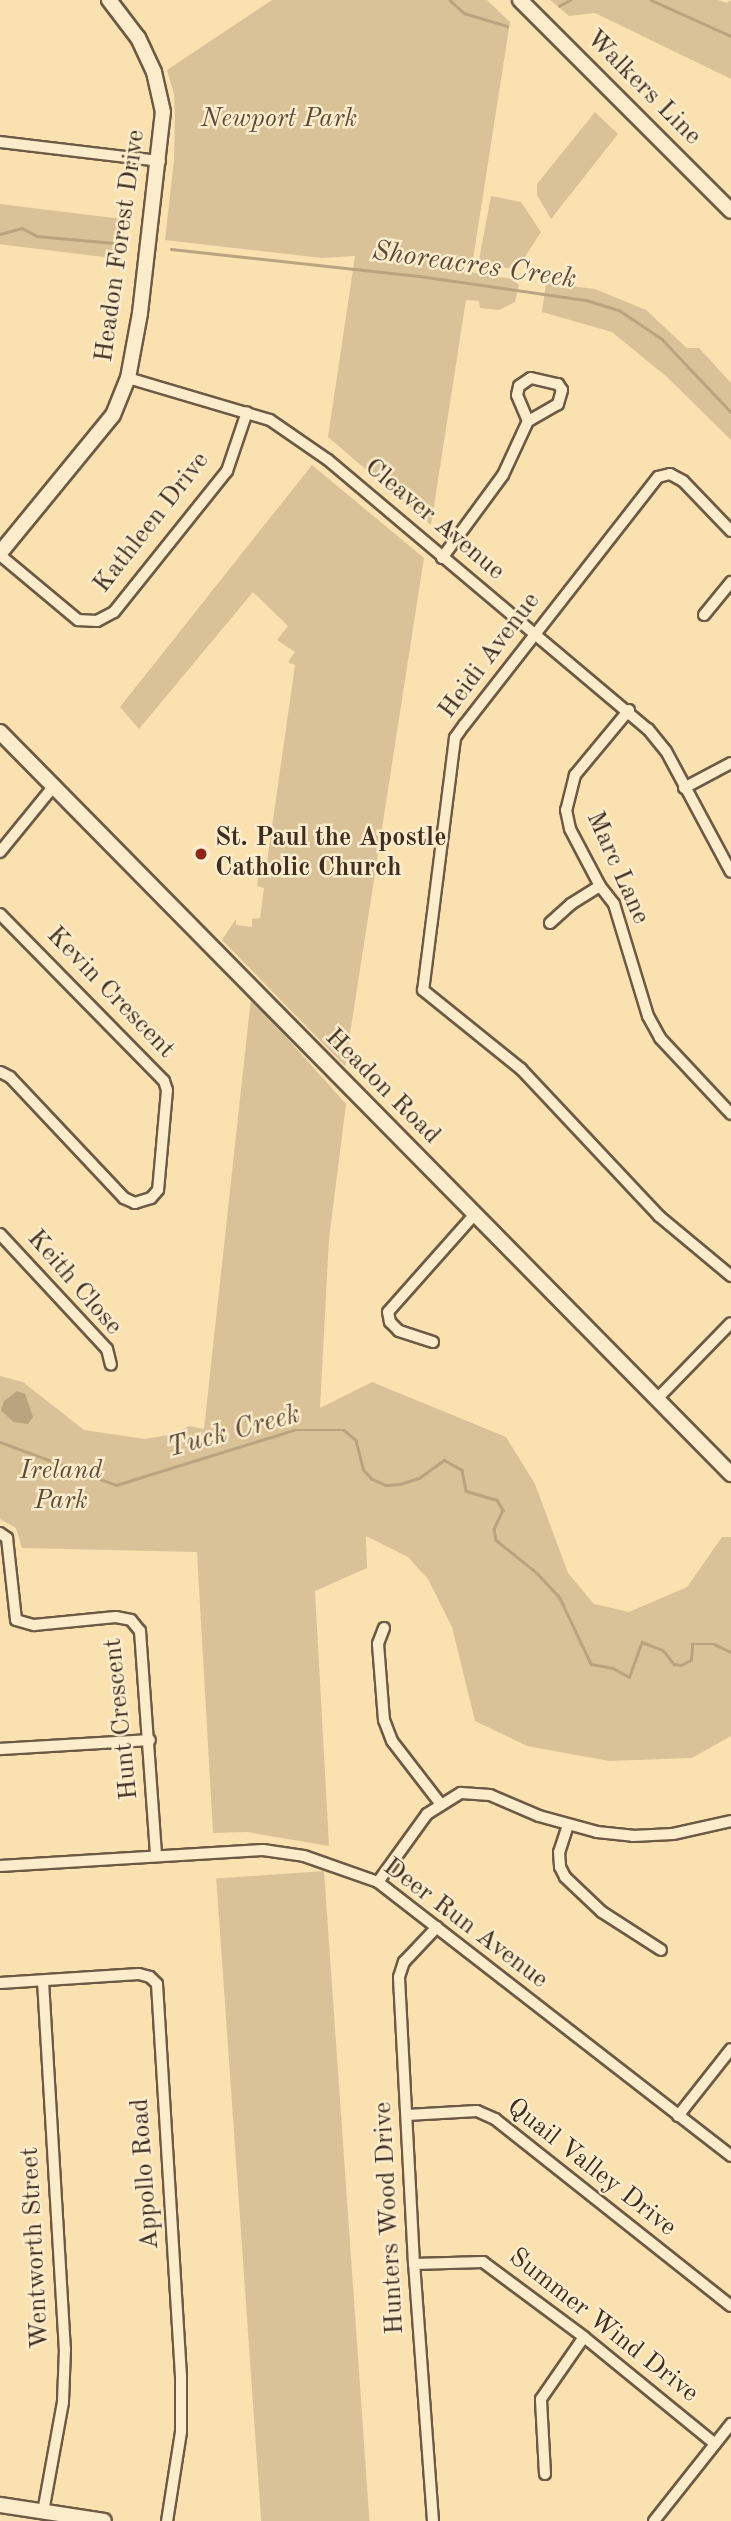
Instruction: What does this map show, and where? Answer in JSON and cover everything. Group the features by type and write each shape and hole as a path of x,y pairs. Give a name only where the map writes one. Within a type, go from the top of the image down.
{"street":[{"name":"Headon Forest Drive","path":"0,554 113,415 128,378 160,161 163,112 154,72 138,38 109,0"},
{"name":"Walkers Line","path":"520,0 731,211"},
{"path":"0,142 160,161"},
{"name":"Cleaver Avenue","path":"128,378 270,419 311,446 442,558 629,710 666,751 731,872"},
{"path":"442,558 491,496 527,421 558,404 562,390 558,384 531,378 519,386 517,395 527,421"},
{"name":"Kathleen Drive","path":"0,554 78,620 97,621 114,612 227,471 247,412"},
{"name":"Heidi Avenue","path":"731,531 682,481 670,474 658,477 455,738 424,990 521,1069 659,1216 731,1276"},
{"path":"704,615 731,582"},
{"name":"Marc Lane","path":"629,710 575,775 566,810 570,829 600,886 614,904 648,1016 660,1038 731,1114"},
{"name":"Headon Road","path":"0,732 731,1474"},
{"path":"684,788 731,763"},
{"path":"0,852 53,787"},
{"path":"550,923 570,904 600,886"},
{"name":"Kevin Crescent","path":"0,914 164,1081 167,1090 158,1190 151,1198 135,1203 124,1198 10,1077 0,1072"},
{"path":"433,1342 399,1331 390,1322 388,1312 474,1215"},
{"name":"Keith Close","path":"0,1234 107,1349 111,1365"},
{"path":"656,1400 731,1323"},
{"name":"Hunt Crescent","path":"0,1533 7,1538 16,1620 34,1625 117,1617 131,1620 140,1631 150,1740 156,1855"},
{"path":"384,1628 378,1644 384,1720 392,1741 440,1803"},
{"path":"0,1749 150,1740"},
{"path":"378,1882 427,1814 440,1803 461,1793 490,1795 568,1825 634,1836 673,1834 731,1821"},
{"path":"568,1825 559,1852 560,1867 565,1877 602,1912 661,1950"},
{"name":"Deer Run Avenue","path":"0,1866 263,1850 304,1856 378,1882 731,2156"},
{"name":"Hunters Wood Drive","path":"433,2521 414,2264 399,1977 404,1962 437,1927"},
{"name":"Appollo Road","path":"0,1983 139,1974 150,1977 157,1984 181,2376 181,2432 167,2521"},
{"name":"Wentworth Street","path":"43,1981 65,2349 63,2402 43,2512"},
{"path":"678,2116 731,2049"},
{"name":"Quail Valley Drive","path":"407,2115 477,2111 495,2119 731,2305"},
{"name":"Summer Wind Drive","path":"414,2264 484,2262 584,2337 715,2444"},
{"path":"545,2474 541,2399 584,2337"},
{"path":"654,2521 731,2424"},
{"path":"0,2505 104,2521"}],"green space":[{"name":"Newport Park","path":"272,0 487,0 510,22 471,272 512,279 519,285 515,302 499,310 480,308 479,301 466,300 431,525 328,437 355,256 322,258 165,240 174,160 175,116 174,94 167,70"},
{"path":"550,0 718,0 727,3 731,0 731,79 595,13 569,16"},
{"path":"595,112 618,134 551,219 537,195 537,184"},
{"path":"491,196 521,202 541,232 517,269 478,265"},
{"path":"0,204 118,219 113,258 0,244"},
{"path":"546,283 595,289 646,310 687,348 699,348 731,383 731,440 668,378 612,332 542,312"},
{"path":"312,465 424,558 345,1066 222,940 236,919 236,925 252,927 252,919 260,918 264,888 257,886 260,862 267,862 295,665 288,662 295,652 277,640 288,626 253,592 139,729 120,707"},
{"name":"Ireland Park","path":"251,998 346,1104 329,1239 320,1408 372,1382 506,1437 535,1484 568,1573 594,1604 629,1612 687,1587 722,1537 731,1537 731,1736 692,1758 609,1761 527,1746 475,1721 452,1627 428,1579 408,1557 366,1536 367,1568 315,1591 329,1846 247,1832 213,1833 197,1552 22,1548 16,1528 0,1519 0,1376 23,1382 84,1430 145,1439 173,1434 189,1426 204,1429"},
{"path":"324,1871 369,2521 261,2521 216,1879"}],"shaded area":[{"path":"17,1391 25,1394 33,1417 28,1424 14,1422 1,1411 4,1401"}],"waterway":[{"name":"Shoreacres Creek","path":"450,0 464,13 507,26"},
{"name":"Shoreacres Creek","path":"559,6 570,0"},
{"name":"Shoreacres Creek","path":"651,0 731,36"},
{"name":"Shoreacres Creek","path":"0,234 22,228 37,236 125,244"},
{"name":"Shoreacres Creek","path":"171,249 419,276 586,300 619,310 662,339 731,412"},
{"name":"Tuck Creek","path":"0,1442 116,1485 294,1430 344,1430 356,1440 363,1469 372,1479 386,1485 400,1484 419,1478 444,1460 462,1470 466,1491 497,1500 503,1510 494,1529 496,1540 536,1572 560,1598 591,1664 613,1668 629,1677 642,1642 663,1650 674,1664 681,1665 691,1660 692,1644 714,1644 731,1652"}],"place":[{"name":"St. Paul the Apostle Catholic Church","path":"201,854"}]}
